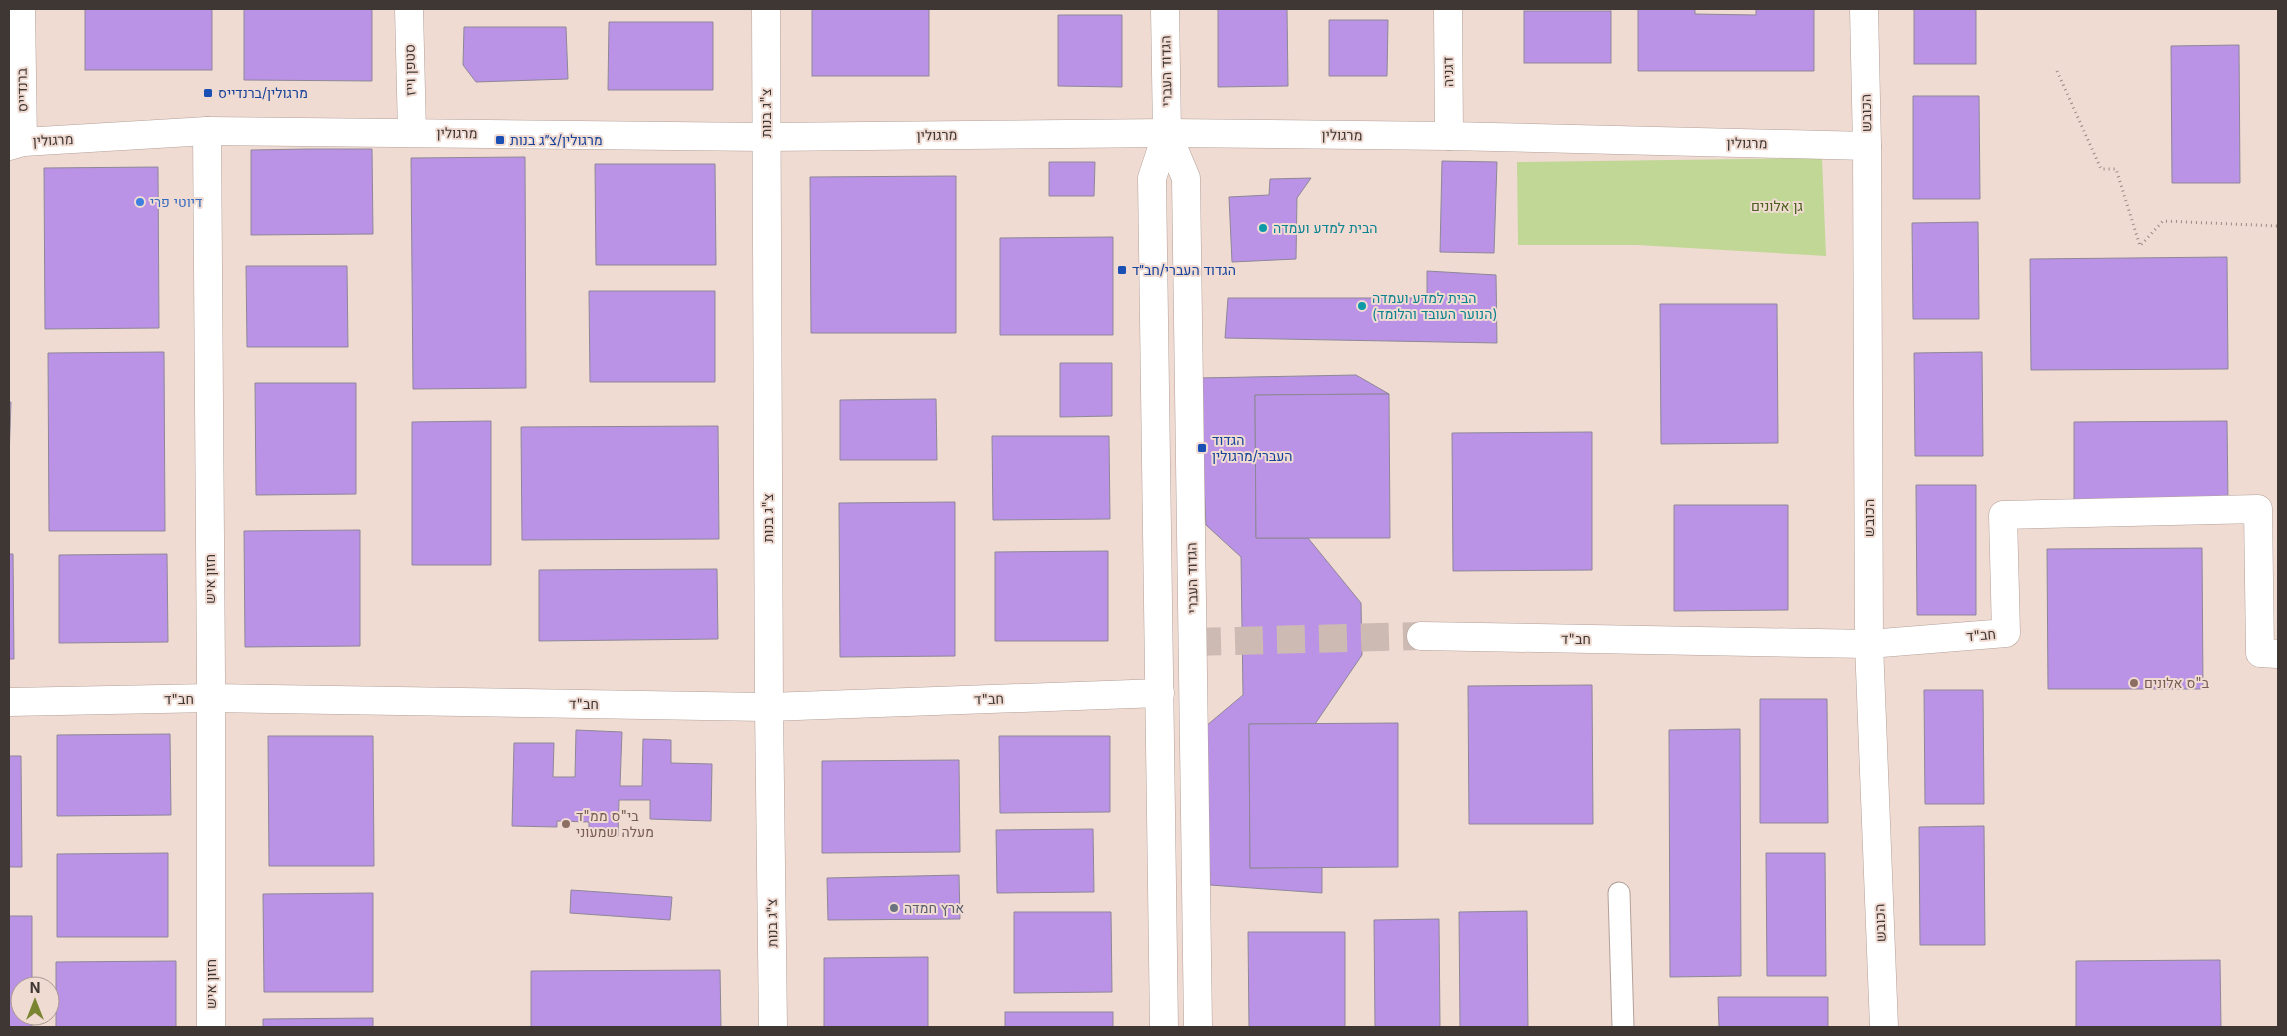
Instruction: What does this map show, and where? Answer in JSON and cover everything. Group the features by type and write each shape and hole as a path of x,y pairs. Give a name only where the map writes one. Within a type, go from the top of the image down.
{"street":[{"name":"ברנדייס","path":"16,144 21,9"},
{"name":"סטפן וייז","path":"409,9 412,132"},
{"name":"צ\"ג בנות","path":"766,9 769,707 773,1027"},
{"name":"הגדוד העברי","path":"1164,1027 1152,178 1167,133 1165,9"},
{"name":"דגניה","path":"1448,9 1449,136"},
{"name":"הכובש","path":"1864,9 1867,146 1869,644 1884,1027"},
{"name":"מרגולין","path":"16,144 207,131 766,137 1167,133 1449,136 1867,146"},
{"name":"חזון איש","path":"207,131 211,1027"},
{"name":"הגדוד העברי","path":"1167,133 1186,178 1198,1027"},
{"name":"חב\"ד","path":"1420,636 1869,644 2006,633 2002,515 2258,509 2260,653 2278,654"},
{"name":"חב\"ד","path":"9,702 211,698 769,707 1160,693"}],"lane":[{"path":"1619,892 1623,1027"}],"path":[{"path":"2057,71 2101,170 2116,170 2140,246 2163,221 2278,226"}],"green space":[{"name":"גן אלונים","path":"1822,158 1826,256 1637,245 1518,245 1517,162"}],"building":[{"path":"85,9 212,9 212,70 85,70"},
{"path":"244,9 372,9 372,81 244,80"},
{"path":"812,9 929,9 929,76 812,76"},
{"path":"1218,9 1287,9 1288,86 1218,87"},
{"path":"1638,9 1695,9 1695,14 1756,15 1756,9 1814,9 1814,71 1638,71"},
{"path":"1914,9 1976,9 1976,64 1914,64"},
{"path":"1524,11 1611,11 1611,63 1524,63"},
{"path":"1058,15 1122,15 1122,87 1058,86"},
{"path":"1329,20 1388,20 1387,76 1329,76"},
{"path":"609,22 713,22 713,90 608,90"},
{"path":"464,27 566,27 568,79 476,82 463,65"},
{"path":"2239,45 2240,183 2172,183 2171,46"},
{"path":"1913,96 1979,96 1980,199 1913,199"},
{"path":"372,149 373,234 251,235 251,150"},
{"path":"525,157 526,388 413,389 411,158"},
{"path":"1442,161 1497,162 1494,253 1440,252"},
{"path":"1049,162 1095,162 1094,196 1049,196"},
{"path":"595,164 715,164 716,265 596,265"},
{"path":"158,167 159,328 45,329 44,168"},
{"path":"956,176 956,333 811,333 810,177"},
{"name":"הבית למדע ועמדה","path":"1311,178 1297,198 1296,259 1232,262 1229,197 1269,195 1270,179"},
{"path":"1978,222 1979,319 1913,319 1912,223"},
{"path":"1113,237 1113,335 1000,335 1000,238"},
{"path":"2227,257 2228,369 2031,370 2030,259"},
{"path":"246,266 347,266 348,347 247,347"},
{"name":"הבית למדע ועמדה (הנוער העובד והלומד)","path":"1427,271 1496,275 1497,343 1225,338 1228,298 1427,298"},
{"path":"589,291 715,291 715,382 590,382"},
{"path":"1660,304 1777,304 1778,443 1661,444"},
{"path":"164,352 165,531 49,531 48,353"},
{"path":"1982,352 1983,456 1915,456 1914,353"},
{"path":"1060,363 1112,363 1112,416 1060,417"},
{"path":"1356,375 1389,394 1255,395 1256,538 1308,538 1361,603 1362,655 1315,724 1249,724 1250,868 1322,867 1322,893 1210,885 1206,726 1243,695 1241,557 1206,525 1199,378"},
{"path":"255,383 356,383 356,494 256,495"},
{"path":"1389,394 1390,538 1256,538 1255,395"},
{"path":"936,399 937,460 840,460 840,400"},
{"path":"9,402 11,402 9,459"},
{"path":"491,421 491,565 412,565 412,422"},
{"path":"2227,421 2228,501 2074,502 2074,422"},
{"path":"718,426 719,539 522,540 521,427"},
{"path":"1592,432 1592,570 1453,571 1452,433"},
{"path":"992,436 1109,436 1110,519 993,520"},
{"path":"1916,485 1976,485 1976,615 1917,615"},
{"path":"955,502 955,656 840,657 839,503"},
{"path":"1674,505 1788,505 1788,610 1674,611"},
{"path":"360,530 360,646 245,647 244,531"},
{"path":"2202,548 2203,689 2048,689 2047,549"},
{"path":"1108,551 1108,641 995,641 995,552"},
{"path":"9,554 13,554 14,659 9,659"},
{"path":"167,554 168,642 59,643 59,555"},
{"path":"717,569 718,639 539,641 539,570"},
{"path":"1592,685 1593,824 1469,824 1468,686"},
{"path":"1924,690 1983,690 1984,804 1925,804"},
{"path":"1760,699 1827,699 1828,823 1760,823"},
{"path":"1398,723 1398,867 1250,868 1249,724"},
{"path":"1740,729 1741,976 1670,977 1669,730"},
{"path":"576,730 622,732 620,786 642,786 643,739 671,740 671,763 712,764 711,821 650,819 650,800 619,800 618,836 589,835 589,822 557,821 557,827 512,826 514,743 554,743 553,777 575,777"},
{"path":"170,734 171,815 57,816 57,735"},
{"path":"268,736 373,736 374,866 269,866"},
{"path":"999,736 1110,736 1110,812 1000,813"},
{"path":"9,756 21,756 22,867 9,867"},
{"path":"959,760 960,852 822,853 822,761"},
{"path":"1984,826 1985,945 1920,945 1919,827"},
{"path":"1093,829 1094,892 997,893 996,830"},
{"path":"168,853 168,937 57,937 57,854"},
{"path":"1766,853 1825,853 1826,976 1767,976"},
{"name":"ארץ חמדה","path":"959,875 960,919 828,920 827,878"},
{"path":"571,890 672,897 670,920 570,913"},
{"path":"373,893 373,992 264,992 263,894"},
{"path":"1527,911 1528,1027 1460,1027 1459,912"},
{"path":"1014,912 1111,912 1112,992 1014,993"},
{"path":"9,916 32,916 32,976 10,976 10,1026 32,1027 9,1027"},
{"path":"1439,919 1440,1027 1375,1027 1374,920"},
{"path":"1248,932 1345,932 1345,1027 1249,1027"},
{"path":"928,957 928,1027 824,1027 824,958"},
{"path":"2220,960 2221,1027 2076,1027 2076,961"},
{"path":"176,961 176,1027 56,1027 60,1026 60,976 56,976 56,962"},
{"path":"720,970 721,1027 531,1027 531,971"},
{"path":"1718,997 1828,997 1828,1027 1719,1027"},
{"path":"1005,1012 1113,1012 1113,1027 1005,1027"},
{"path":"373,1018 373,1027 263,1027 263,1019"}],"tunnel":[{"path":"1193,642 1421,636"}],"place":[{"name":"מרגולין/ברנדייס","path":"208,93"},
{"name":"מרגולין/צ״ג בנות","path":"500,140"},
{"name":"דיוטי פרי","path":"140,202"},
{"name":"הבית למדע ועמדה","path":"1263,228"},
{"name":"הגדוד העברי/חב״ד","path":"1122,270"},
{"name":"הבית למדע ועמדה (הנוער העובד והלומד)","path":"1362,306"},
{"name":"הגדוד העברי/מרגולין","path":"1202,448"},
{"name":"ב\"ס אלונים","path":"2134,683"},
{"name":"בי\"ס ממ\"ד מעלה שמעוני","path":"566,824"},
{"name":"ארץ חמדה","path":"894,908"}]}
